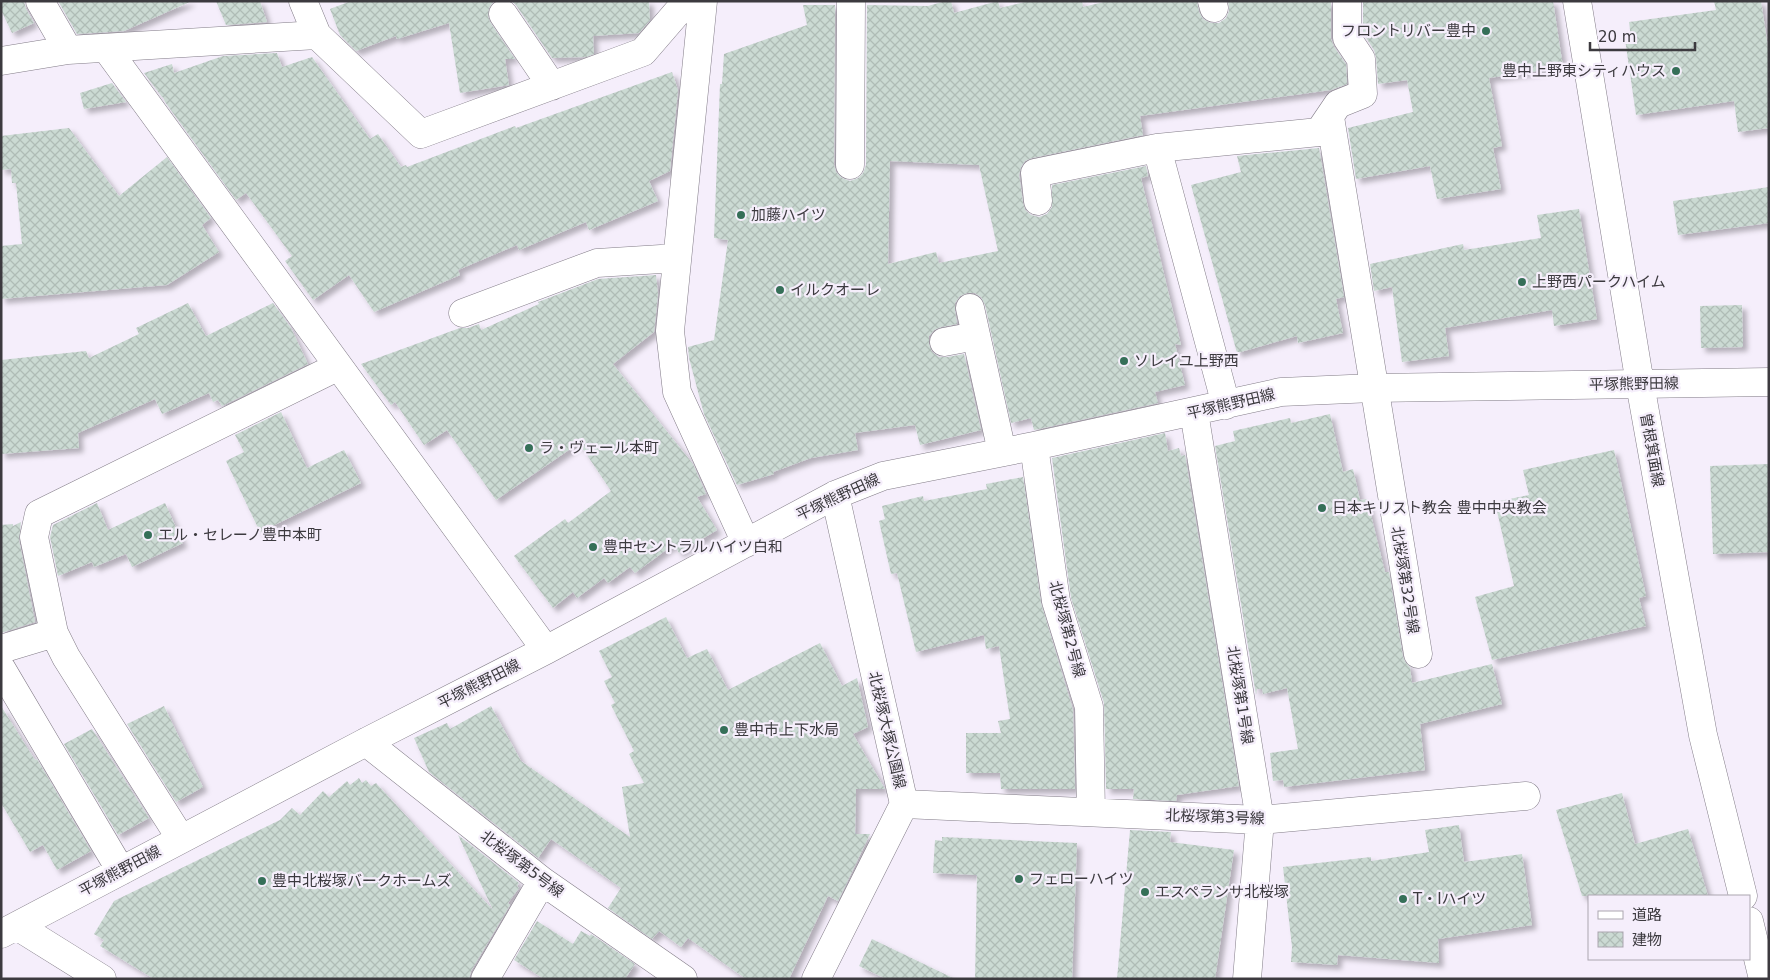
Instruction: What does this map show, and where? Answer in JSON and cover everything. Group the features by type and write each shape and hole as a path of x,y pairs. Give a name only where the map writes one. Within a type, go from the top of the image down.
{"street":[{"path":"40,1 68,50"},
{"path":"303,1 317,35 421,134 643,52 687,1"},
{"path":"703,1 670,331 677,392 746,543"},
{"path":"850,165 851,1"},
{"path":"1038,201 1035,173 1157,148 1319,132 1338,104 1363,94 1361,59 1347,38 1347,1"},
{"name":"曽根箕面線","path":"1577,1 1640,384 1703,735 1743,895"},
{"path":"503,14 552,86"},
{"path":"1,61 68,50 317,35"},
{"path":"106,48 546,650"},
{"name":"北桜塚第32号線","path":"1330,116 1418,654"},
{"path":"1157,148 1226,405"},
{"path":"463,313 597,264 677,258"},
{"path":"970,308 1002,452"},
{"path":"944,342 976,336"},
{"path":"181,839 66,657 54,633 34,537 39,514 338,367"},
{"name":"平塚熊野田線","path":"9,930 366,742 546,650 835,495 883,476 1034,446 1281,392 1373,388 1769,382"},
{"name":"北桜塚第1号線","path":"1194,412 1260,820 1247,979"},
{"name":"北桜塚第2号線","path":"1034,446 1056,601 1089,707 1091,812"},
{"name":"北桜塚大塚公園線","path":"816,979 904,804 835,495"},
{"path":"1,649 54,633"},
{"path":"1,668 121,871"},
{"name":"北桜塚第5号線","path":"366,742 542,882 683,979"},
{"name":"北桜塚第3号線","path":"904,804 1260,820 1526,796"},
{"path":"486,979 542,882"},
{"path":"1750,925 1763,979"},
{"path":"9,930 102,979"}],"building":[{"path":"1,1 24,1 34,23 12,33 1,10"},
{"path":"58,1 192,1 124,31 77,34"},
{"path":"216,1 260,1 267,22 226,25"},
{"path":"351,1 494,1 489,8 488,16 490,22 515,59 505,59 509,85 460,93 449,23 397,39 396,36 356,51 340,35 330,9"},
{"path":"511,1 649,1 650,20 639,33 593,36 594,54 586,57 552,58 516,5"},
{"path":"951,1 954,13 998,1 1000,8 1029,1 1082,1 1083,7 1108,1 1197,1 1199,12 1203,19 1211,23 1219,23 1226,18 1229,11 1228,1 1331,1 1331,39 1334,47 1346,64 1347,84 1331,90 1140,116 1143,135 1032,158 1025,161 1021,167 1019,175 1025,210 1031,215 1039,217 1047,214 1052,207 1052,185 1146,166 1148,176 1141,178 1181,345 1175,344 1185,385 1155,392 1158,403 1034,430 1031,418 1011,423 985,305 981,297 975,293 967,293 960,296 955,303 957,324 934,330 929,336 929,344 932,352 939,357 964,354 981,430 920,445 915,425 855,433 858,450 811,458 773,472 774,474 737,485 704,414 689,358 688,347 714,340 728,240 714,238 720,84 722,84 724,54 807,25 803,5 835,5 834,165 836,172 842,178 850,181 858,178 863,173 866,165 867,5 928,6","holes":["890,161 979,165 998,251 939,263 936,252 888,264"]},
{"path":"1363,1 1553,1 1563,67 1489,78 1502,146 1493,148 1501,189 1437,199 1430,166 1356,179 1348,128 1413,112 1407,80 1378,84 1374,50 1363,33"},
{"path":"1714,1 1761,1 1769,54 1769,128 1738,132 1734,101 1636,115 1625,39 1631,38 1629,22 1716,10"},
{"path":"277,53 282,67 312,57 370,139 378,134 401,167 406,165 407,167 515,126 516,128 672,72 678,90 670,171 649,181 658,201 589,230 586,222 519,250 517,245 458,270 460,275 374,312 349,275 313,300 285,261 292,256 246,193 236,200 144,73 172,64 174,73 223,56"},
{"path":"112,83 126,102 84,109 80,93"},
{"path":"69,128 119,196 167,157 211,218 202,225 219,252 167,285 1,299 1,246 22,244 16,183 12,183 11,169 1,170 1,136"},
{"path":"1319,148 1344,297 1336,299 1343,333 1298,343 1297,336 1237,353 1191,185 1241,172 1237,156"},
{"path":"1769,187 1769,223 1678,235 1673,201"},
{"name":"上野西パークハイム","path":"1579,209 1597,319 1554,326 1552,310 1445,328 1449,356 1402,362 1392,287 1374,291 1370,264 1463,244 1464,250 1541,238 1537,215"},
{"path":"656,275 658,294 654,332 613,364 693,464 706,494 697,497 717,530 679,553 674,544 635,573 630,567 608,583 604,578 577,598 573,592 553,608 514,556 565,519 568,523 611,491 579,443 496,500 447,430 424,445 395,402 391,405 361,364 460,328 468,328 479,324 481,330 539,304 538,302 598,279"},
{"path":"188,303 206,336 273,303 291,328 308,364 222,406 218,400 213,402 209,393 162,414 155,399 78,433 79,448 1,454 1,360 86,351 89,358 139,334 136,328"},
{"path":"1742,305 1743,347 1701,348 1700,306"},
{"path":"281,412 307,468 344,450 361,483 260,532 226,461 244,452 235,435"},
{"path":"1330,414 1343,472 1353,469 1360,500 1367,499 1385,572 1389,572 1403,657 1410,667 1412,683 1492,664 1502,704 1420,724 1425,770 1284,787 1283,780 1273,781 1270,753 1298,749 1287,688 1263,694 1262,689 1257,689 1256,695 1215,446 1235,441 1233,431 1290,418 1291,423"},
{"path":"1165,433 1168,451 1179,448 1181,456 1185,455 1239,786 1177,795 1176,801 1133,799 1134,789 1106,789 1104,703 1071,598 1052,458"},
{"path":"1614,450 1646,596 1639,598 1646,626 1492,660 1475,597 1514,586 1495,502 1529,495 1523,470"},
{"path":"1769,464 1769,552 1713,554 1710,466"},
{"path":"1023,477 1041,603 1073,710 1075,789 1001,789 1000,773 966,773 966,733 1001,733 998,721 1010,719 999,646 986,649 984,635 916,652 897,573 891,574 879,521 885,519 882,506 923,496 924,501 987,489 986,484"},
{"path":"97,503 108,530 165,503 183,543 132,567 126,554 94,567 92,562 58,576 50,537 53,525"},
{"path":"21,522 19,540 35,622 1,633 1,525 13,524 13,526"},
{"path":"666,617 687,658 707,649 728,690 820,643 842,686 857,678 868,727 853,734 885,789 856,789 855,834 870,834 838,901 828,896 789,979 746,979 688,938 681,947 659,931 652,939 608,908 621,888 551,839 538,858 429,772 414,738 447,723 450,729 491,706 521,761 630,837 622,787 644,783 629,754 634,751 611,705 615,703 604,681 612,677 599,651"},
{"path":"1,706 35,760 37,759 91,851 57,870 43,845 30,852 1,803"},
{"path":"164,706 203,787 176,802 127,724"},
{"path":"92,729 149,818 118,835 64,744"},
{"path":"359,778 362,783 366,780 371,786 376,783 493,910 458,835 519,883 517,886 519,888 508,903 510,905 471,971 469,979 154,979 100,946 104,940 94,934 114,901 280,820 292,808 300,815 323,791 329,797 347,781 350,785"},
{"path":"1622,793 1635,844 1688,829 1708,895 1582,896 1556,810"},
{"path":"1459,825 1464,862 1522,854 1532,925 1438,939 1439,963 1338,955 1337,965 1291,962 1292,947 1283,867 1371,857 1371,861 1429,852 1425,830"},
{"path":"1130,830 1171,832 1170,842 1234,850 1215,979 1117,979"},
{"path":"942,837 1077,843 1072,979 975,979 977,875 933,873 935,840 942,841"},
{"path":"537,921 573,944 581,931 590,936 591,934 635,964 625,979 544,979 514,960"},
{"path":"872,939 955,979 886,979 859,966"}],"place":[{"name":"フロントリバー豊中","path":"1486,31"},
{"name":"豊中上野東シティハウス","path":"1676,71"},
{"name":"加藤ハイツ","path":"741,215"},
{"name":"上野西パークハイム","path":"1522,282"},
{"name":"イルクオーレ","path":"780,290"},
{"name":"ソレイユ上野西","path":"1124,361"},
{"name":"ラ・ヴェール本町","path":"529,448"},
{"name":"日本キリスト教会 豊中中央教会","path":"1322,508"},
{"name":"エル・セレーノ豊中本町","path":"148,535"},
{"name":"豊中セントラルハイツ白和","path":"593,547"},
{"name":"豊中市上下水局","path":"724,730"},
{"name":"フェローハイツ","path":"1019,879"},
{"name":"豊中北桜塚バークホームズ","path":"262,881"},
{"name":"エスペランサ北桜塚","path":"1145,892"},
{"name":"T・Iハイツ","path":"1403,899"}]}
